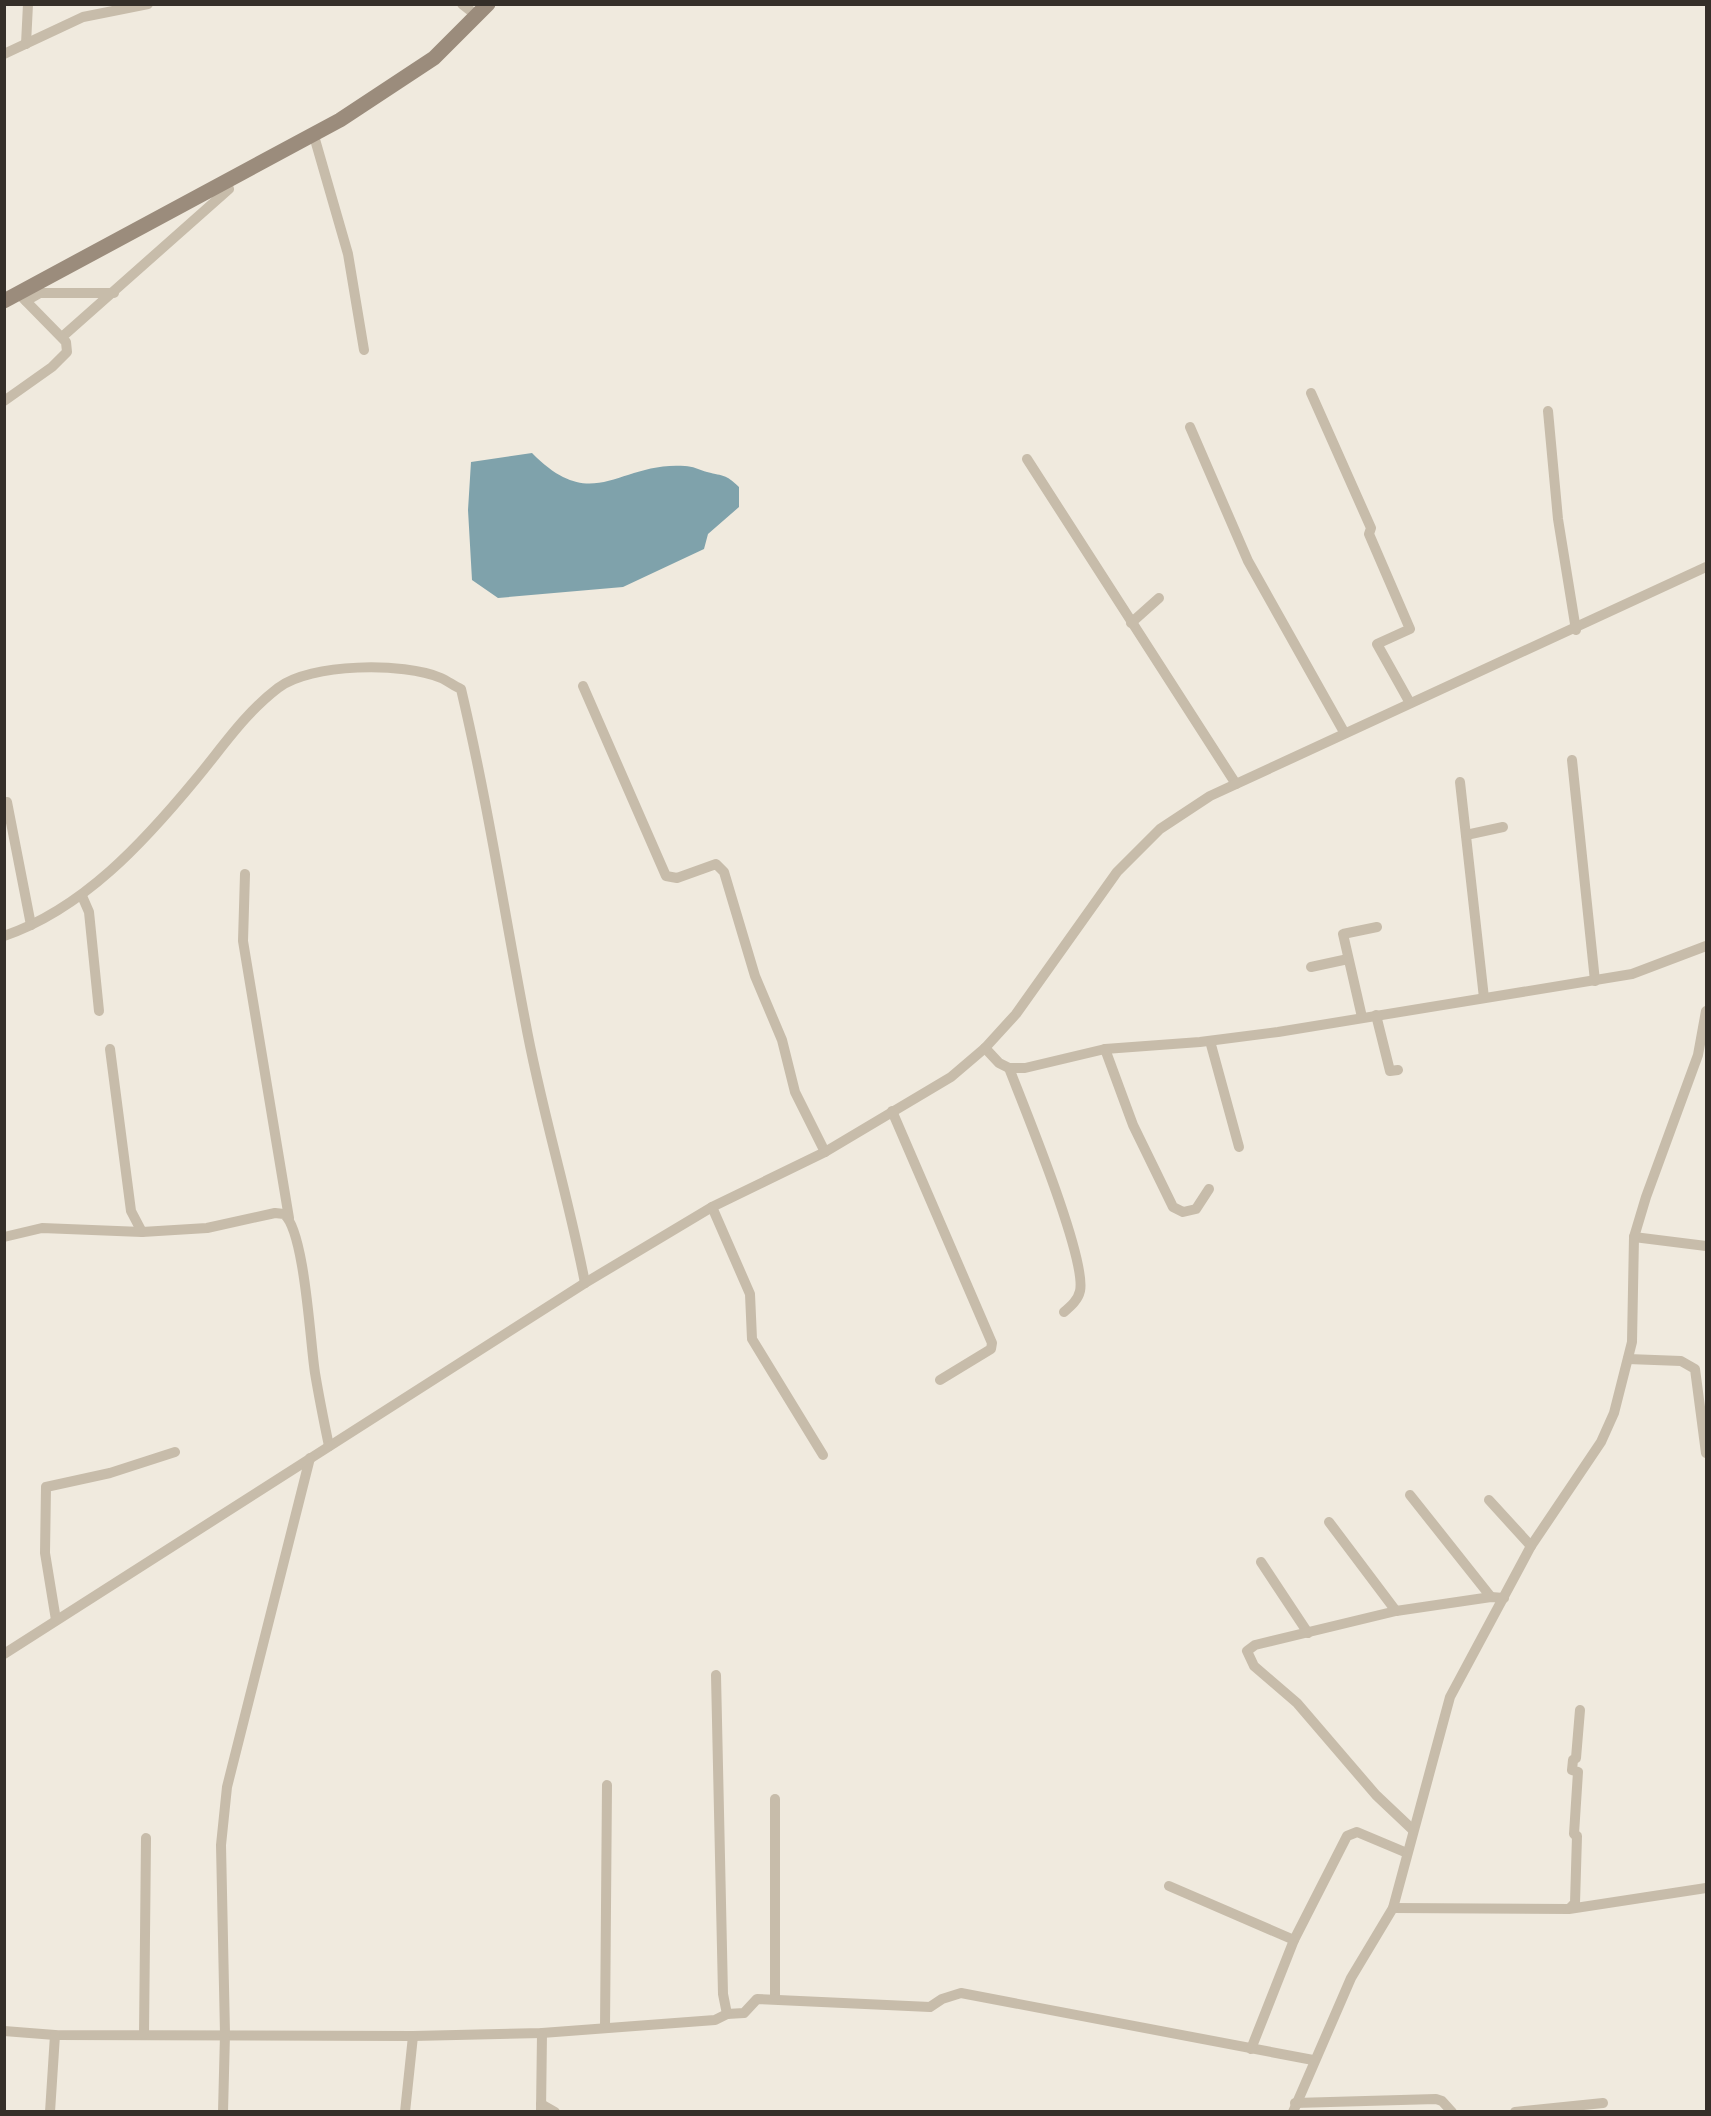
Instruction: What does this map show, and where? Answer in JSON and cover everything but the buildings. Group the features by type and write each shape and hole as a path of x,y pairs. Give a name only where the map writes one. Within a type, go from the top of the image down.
{"street":[{"path":"26,44 27,4"},
{"path":"4,54 83,16 148,4"},
{"path":"462,4 476,15"},
{"path":"22,297 226,180 314,136 382,94 434,58 488,4"},
{"path":"314,136 348,254 364,350"},
{"path":"62,338 229,189 226,180"},
{"path":"4,301 40,293 114,293"},
{"path":"4,401 52,367 67,352 66,342 22,297"},
{"path":"1311,393 1371,528 1369,534 1410,629 1377,644 1410,703"},
{"path":"1548,411 1558,519 1575,630"},
{"path":"1190,427 1248,561 1344,732"},
{"path":"1027,459 1236,784"},
{"path":"4,1654 585,1282 712,1207 825,1152 951,1077 985,1048 1016,1014 1117,872 1141,846 1168,824 1210,796 1344,732 1575,630 1707,567"},
{"path":"1131,623 1159,598"},
{"path":"4,936 31,925 82,896 155,827 197,778 234,729 279,687 313,672 351,668 407,671 440,678 461,689 477,759 525,1022 573,1220 585,1282"},
{"path":"583,686 666,876 677,878 716,864 724,872 755,976 782,1040 795,1092 825,1152"},
{"path":"1572,760 1595,981"},
{"path":"1460,782 1484,998"},
{"path":"7,802 31,925"},
{"path":"1466,835 1503,827"},
{"path":"245,874 243,941 289,1218 304,1283 314,1372 329,1446"},
{"path":"82,896 89,912 99,1011"},
{"path":"1362,1017 1342,934 1377,927"},
{"path":"985,1048 999,1063 1009,1068 1031,1066 1106,1049 1210,1041 1595,981 1648,970 1707,946"},
{"path":"1311,967 1348,959"},
{"path":"1452,2112 1442,2101 1436,2099 1294,2108 1313,2060 1351,1978 1393,1908 1450,1697 1531,1546 1601,1442 1614,1413 1632,1342 1634,1238 1672,1124 1695,1064 1707,1011"},
{"path":"1376,1015 1390,1071 1398,1070"},
{"path":"1210,1041 1239,1147"},
{"path":"110,1049 131,1211 142,1232"},
{"path":"1106,1049 1133,1125 1173,1207 1183,1212 1196,1209 1209,1189"},
{"path":"1009,1068 1077,1255 1080,1292 1073,1304 1064,1312"},
{"path":"892,1111 992,1343 991,1349 940,1380"},
{"path":"712,1207 750,1294 752,1339 822,1455"},
{"path":"4,1237 42,1228 142,1232 207,1228 275,1213 289,1218"},
{"path":"1634,1238 1707,1246"},
{"path":"1628,1359 1681,1361 1695,1369 1707,1453"},
{"path":"56,1620 45,1553 46,1487 110,1473 175,1452"},
{"path":"223,2112 225,2034 221,1845 227,1787 310,1458"},
{"path":"1410,1496 1491,1597"},
{"path":"1489,1500 1531,1546"},
{"path":"1329,1522 1396,1611"},
{"path":"1261,1562 1308,1633"},
{"path":"1413,1830 1376,1795 1297,1703 1254,1666 1247,1651 1255,1645 1396,1611 1491,1597 1504,1598"},
{"path":"716,1675 723,1994 727,2014"},
{"path":"1570,1908 1575,1903 1577,1836 1574,1834 1578,1772 1572,1770 1573,1760 1576,1758 1580,1710"},
{"path":"605,2028 607,1785"},
{"path":"775,1799 775,1999"},
{"path":"1251,2049 1294,1940 1351,1833 1365,1835 1407,1853"},
{"path":"144,2034 146,1838"},
{"path":"1169,1886 1294,1940"},
{"path":"1393,1908 1570,1908 1707,1888"},
{"path":"4,2031 55,2035 413,2036 542,2033 715,2020 727,2014 744,2013 757,1999 930,2007 942,1999 961,1993 1313,2060"},
{"path":"542,2033 541,2108 555,2112"},
{"path":"50,2112 55,2035"},
{"path":"405,2112 413,2036"},
{"path":"1515,2112 1603,2103"}],"water":[{"path":"532,453 554,471 573,481 590,483 662,467 693,467 730,479 739,487 739,507 708,534 704,549 623,587 498,598 472,580 468,510 471,462"}]}
